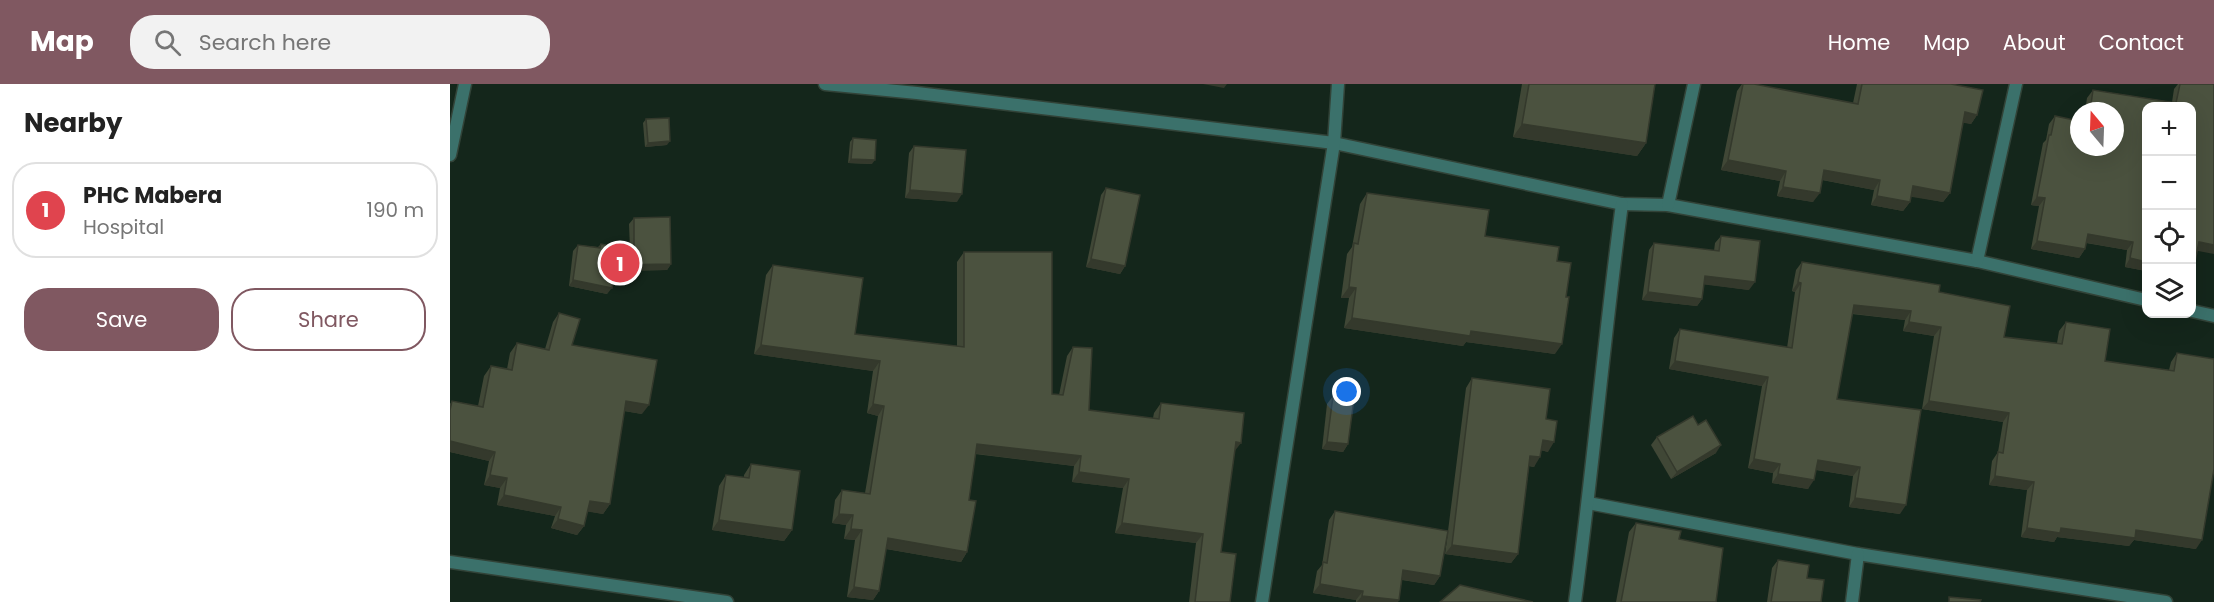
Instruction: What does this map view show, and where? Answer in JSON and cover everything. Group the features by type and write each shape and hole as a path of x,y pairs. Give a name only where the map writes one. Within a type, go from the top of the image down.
{"street":[{"path":"450,155 465,84"},
{"path":"825,84 917,88 1334,143 1622,204 1668,205 1977,261 2142,299"},
{"path":"1262,602 1334,143 1338,84"},
{"path":"1668,205 1694,84"},
{"path":"1977,261 2016,84"},
{"path":"1575,602 1588,503 1604,340 1622,204"},
{"path":"2196,312 2214,316"},
{"path":"1588,503 1858,554 2166,602"},
{"path":"1852,602 1858,554"},
{"path":"450,562 727,602"}],"building":[{"path":"1529,84 1655,84 1646,143 1522,124"},
{"path":"1743,84 1754,84 1858,104 1862,84 1951,84 1983,90 1977,115 1965,112 1950,193 1913,186 1910,202 1877,196 1880,180 1824,170 1820,193 1783,187 1786,171 1728,160"},
{"path":"2180,84 2214,84 2214,245 2199,242 2196,256 2196,102 2176,102"},
{"path":"2093,90 2170,102 2142,102 2142,261 2130,258 2133,242 2088,234 2085,249 2037,241 2045,198 2037,197 2055,116 2070,119 2070,156 2124,156 2124,102 2091,102"},
{"path":"669,118 670,141 648,143 646,119"},
{"path":"853,138 876,140 875,160 851,159"},
{"path":"914,146 966,150 962,194 910,190"},
{"path":"1106,188 1140,195 1125,266 1091,259"},
{"path":"1367,193 1489,210 1485,236 1559,247 1557,261 1571,263 1562,344 1471,331 1470,336 1352,318 1356,288 1349,287 1354,243 1358,244"},
{"path":"670,217 671,264 617,265 612,288 573,280 578,245 600,248 601,244 634,250 634,218"},
{"path":"1721,236 1760,241 1755,282 1705,276 1702,299 1648,292 1654,243 1719,251"},
{"path":"964,252 1052,252 1052,394 1063,395 1073,347 1092,348 1089,410 1159,419 1161,403 1244,413 1241,443 1236,442 1221,552 1236,554 1230,602 1195,602 1203,534 1122,523 1129,479 1079,472 1081,456 977,444 969,500 976,501 967,552 888,538 879,591 854,587 862,530 851,529 853,515 839,514 842,490 870,494 884,406 873,404 880,361 761,345 773,265 863,278 855,334 964,347"},
{"path":"1802,262 1940,285 1939,292 2010,306 2004,337 2062,344 2066,322 2110,329 2105,361 2174,371 2177,353 2214,359 2214,469 2202,540 2136,530 2135,538 2061,528 2060,533 2027,528 2034,482 1995,476 1998,452 2003,453 2009,413 1929,401 1941,327 1909,322 1911,311 1854,305 1837,399 1921,410 1906,505 1855,498 1860,467 1818,460 1814,480 1778,474 1780,464 1754,459 1768,377 1675,361 1680,329 1792,348"},
{"path":"559,313 580,319 572,345 657,360 649,405 626,401 610,504 590,501 584,526 558,519 561,507 504,495 507,478 490,475 495,452 450,441 452,401 483,407 491,366 512,370 517,343 549,350"},
{"path":"1472,378 1550,389 1546,419 1557,421 1554,442 1543,440 1540,457 1530,456 1518,554 1452,545"},
{"path":"1333,396 1354,399 1348,444 1327,442"},
{"path":"1693,416 1698,425 1706,420 1721,445 1677,472 1657,437"},
{"path":"751,464 800,471 792,530 719,520 726,475 749,478"},
{"path":"1335,511 1448,531 1440,576 1403,570 1399,600 1362,596 1363,591 1320,584 1323,562 1327,563"},
{"path":"1636,523 1681,531 1679,539 1723,548 1716,602 1621,602"},
{"path":"1778,560 1809,565 1807,578 1824,580 1821,602 1771,602"},
{"path":"1460,585 1533,602 1440,602"},
{"path":"1949,597 1981,600 1980,602 1949,602"}],"place":[{"name":"PHC Mabera","path":"620,263"}]}
